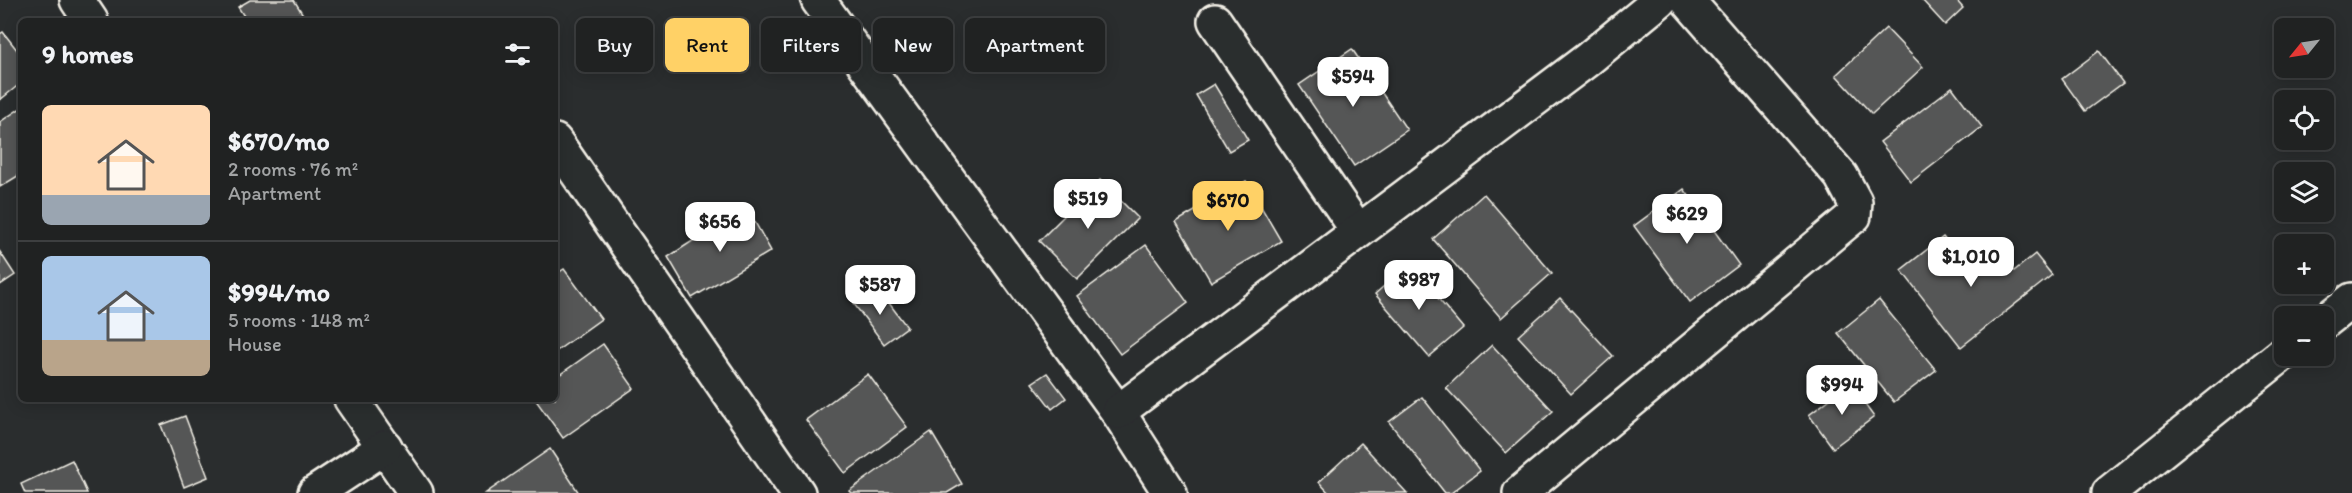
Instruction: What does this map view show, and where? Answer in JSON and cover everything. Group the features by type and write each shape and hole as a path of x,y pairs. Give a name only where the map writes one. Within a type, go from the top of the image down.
{"street":[{"path":"77,0 89,18"},
{"path":"818,0 1118,412 1170,493"},
{"path":"1118,412 1587,60 1660,0"},
{"path":"1520,493 1854,216 1855,202 1841,176 1687,0"},
{"path":"1215,21 1358,231"},
{"path":"558,145 798,493"},
{"path":"2334,314 2352,300"},
{"path":"2109,493 2274,361"},
{"path":"353,402 416,493"},
{"path":"315,493 385,447"}],"building":[{"path":"250,0 294,0 305,18 245,18 238,7"},
{"path":"1922,0 1956,0 1963,8 1945,25"},
{"path":"1886,28 1923,67 1872,114 1836,75"},
{"path":"3,32 18,51 18,85 0,100 0,34"},
{"path":"1352,49 1407,130 1354,166 1299,85"},
{"path":"2099,51 2123,83 2085,111 2062,79"},
{"path":"1214,84 1248,140 1229,151 1196,95"},
{"path":"1952,87 1982,127 1911,182 1880,142"},
{"path":"18,110 18,176 0,187 0,122"},
{"path":"1100,180 1138,218 1077,279 1039,241"},
{"path":"1246,181 1281,241 1211,282 1176,222"},
{"path":"1684,189 1739,265 1690,302 1634,226"},
{"path":"1484,194 1552,273 1501,318 1433,239"},
{"path":"746,206 771,251 692,298 668,257"},
{"path":"1943,237 1971,273 1998,251 2014,271 2035,254 2052,275 1961,347 1901,270"},
{"path":"1146,245 1188,303 1120,354 1077,296"},
{"path":"0,252 15,275 0,285"},
{"path":"1409,264 1463,328 1429,357 1375,294"},
{"path":"564,269 601,319 558,350 558,273"},
{"path":"877,287 907,327 884,344 854,304"},
{"path":"1560,298 1613,356 1571,394 1518,336"},
{"path":"1879,300 1936,370 1894,402 1838,333"},
{"path":"603,344 634,388 563,438 537,402 558,402 558,376"},
{"path":"1492,345 1553,411 1506,453 1446,388"},
{"path":"1047,373 1066,398 1052,409 1032,383"},
{"path":"868,374 907,427 845,473 806,420"},
{"path":"1850,384 1874,417 1833,448 1809,415"},
{"path":"1422,397 1480,471 1451,493 1445,493 1389,422"},
{"path":"185,416 208,477 184,487 161,425"},
{"path":"931,432 962,484 947,493 851,493 849,491"},
{"path":"1361,443 1407,493 1329,493 1319,482"},
{"path":"550,449 579,493 486,493"},
{"path":"72,460 87,493 25,493 21,484"}]}
